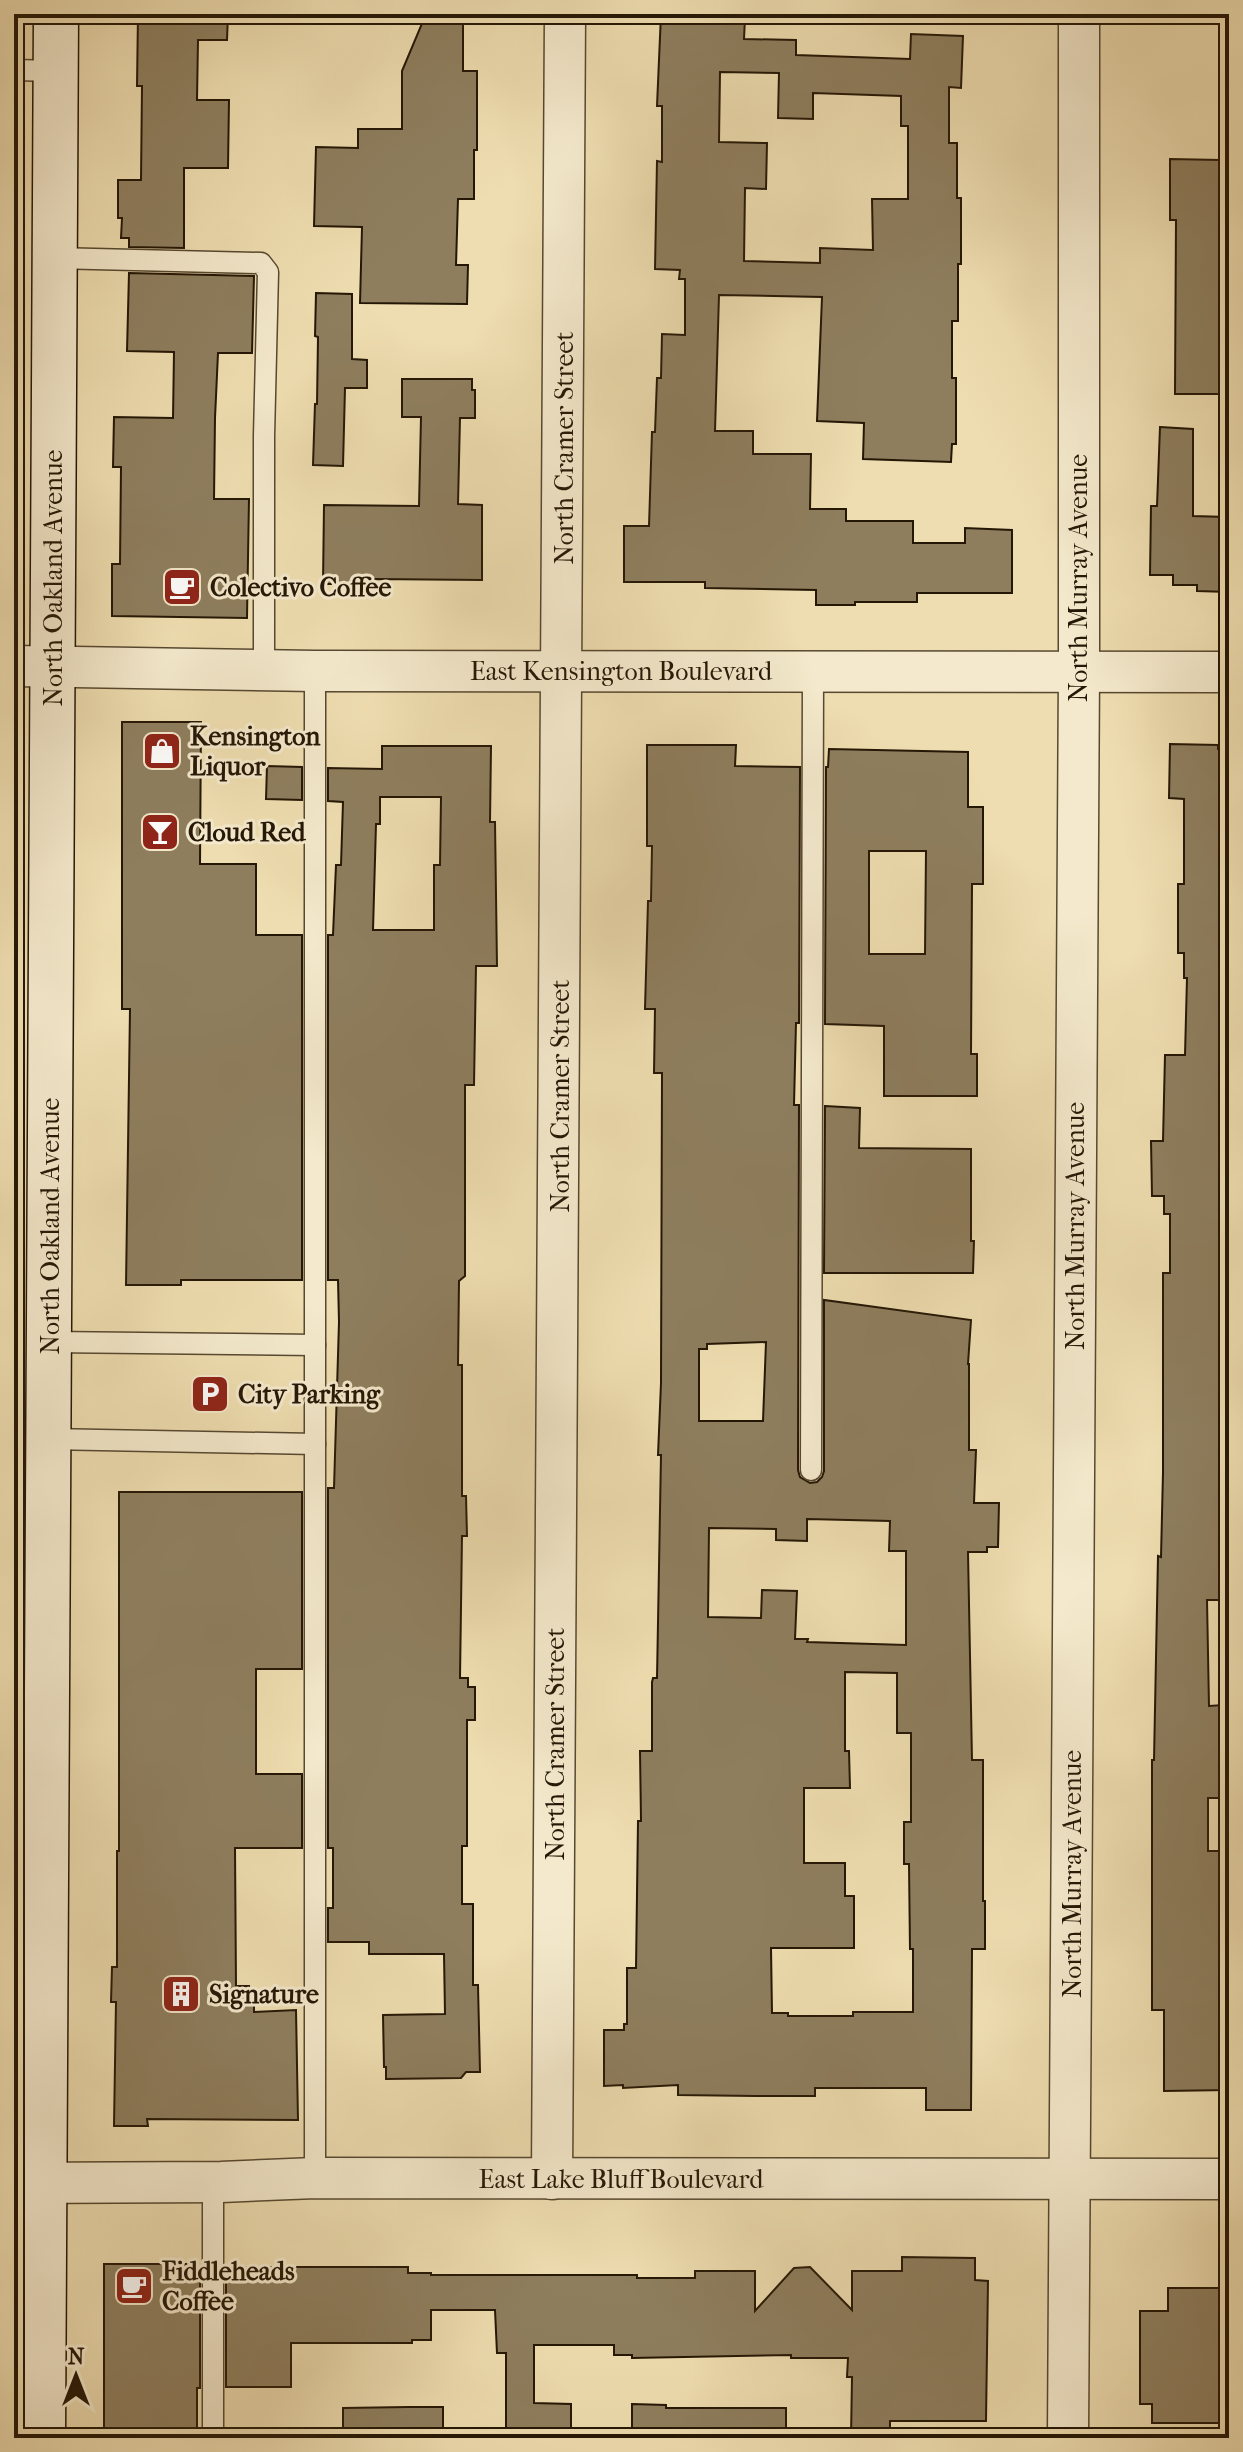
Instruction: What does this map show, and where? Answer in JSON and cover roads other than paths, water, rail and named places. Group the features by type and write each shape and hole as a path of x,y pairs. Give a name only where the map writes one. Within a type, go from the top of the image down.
{"main road":[{"name":"North Oakland Avenue","path":"43,2438 29,2183 30,1764 48,1439 50,1342 33,666 54,258 35,70 56,14"}],"street":[{"name":"North Cramer Street","path":"552,2179 565,14"},
{"name":"North Murray Avenue","path":"1068,2438 1079,671 1079,14"},
{"name":"East Kensington Boulevard","path":"33,666 315,671 1229,672"},
{"name":"East Lake Bluff Boulevard","path":"29,2183 315,2178 1229,2179"}],"lane":[{"path":"54,258 261,263 268,272 264,670"},
{"path":"315,671 315,2178"},
{"path":"811,1470 813,671"},
{"path":"50,1342 315,1345"},
{"path":"48,1439 315,1444"},
{"path":"213,2182 213,2438"}],"place":[{"name":"Colectivo Coffee","path":"182,587"},
{"name":"Kensington Liquor","path":"162,751"},
{"name":"Cloud Red","path":"160,832"},
{"name":"City Parking","path":"210,1394"},
{"name":"Signature","path":"181,1994"},
{"name":"Fiddleheads Coffee","path":"134,2286"}]}
